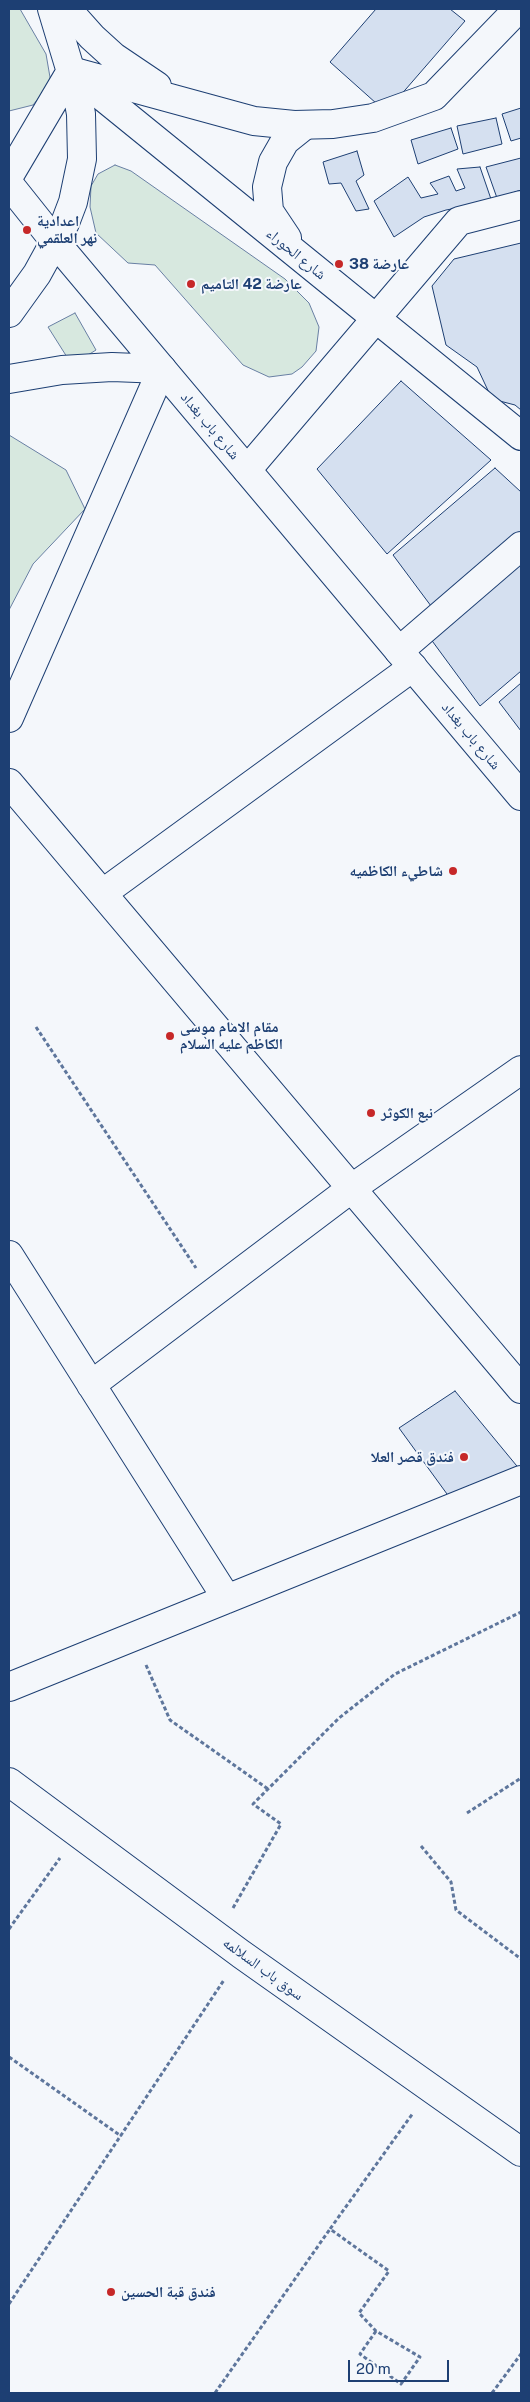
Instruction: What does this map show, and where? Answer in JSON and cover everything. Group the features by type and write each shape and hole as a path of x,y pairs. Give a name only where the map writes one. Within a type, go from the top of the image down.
{"main road":[{"path":"9,313 56,243 73,202 82,158 81,114 71,71 52,9"},
{"path":"67,9 92,37 137,74 188,102 216,112"},
{"path":"71,71 254,121 305,125 334,124 373,118 434,96 518,9"},
{"path":"9,176 71,71"},
{"name":"شارع الحوراء","path":"71,71 521,436"},
{"path":"297,254 269,211 267,187 273,162 285,141 305,125"},
{"name":"شارع باب بغداد","path":"9,184 162,370 521,796"},
{"path":"247,470 460,221 521,205"},
{"path":"9,378 62,370 112,367 162,370 9,718"},
{"path":"102,893 406,659 521,546"},
{"path":"9,783 521,1389"},
{"path":"91,1385 352,1188 521,1070"},
{"path":"9,1254 227,1599"},
{"path":"9,1687 521,1480"},
{"name":"سوق باب السلالمه","path":"9,1782 241,1954 521,2152"}],"path":[{"path":"36,1027 213,1293"},
{"path":"217,1936 281,1824 253,1804 339,1718 395,1674 521,1612"},
{"path":"134,1637 170,1720 268,1789"},
{"path":"467,1813 521,1778"},
{"path":"9,1929 78,1834"},
{"path":"421,1846 451,1882 456,1910 521,1959"},
{"path":"9,2304 241,1954"},
{"path":"9,2056 121,2136"},
{"path":"215,2393 430,2088"},
{"path":"330,2229 389,2271 359,2313 376,2331 420,2357 401,2384 360,2354 376,2331"},
{"path":"492,2393 521,2354"}],"shaded area":[{"path":"9,9 20,9 46,54 51,83 33,105 9,111"},
{"path":"115,165 131,171 285,279 309,303 319,327 316,351 302,367 292,374 269,377 243,365 155,265 128,263 96,233 90,207 91,186 98,174"},
{"path":"75,313 96,350 72,365 48,327"},
{"path":"9,435 66,470 85,509 33,564 9,610"}],"building":[{"path":"376,9 450,9 465,21 386,112 330,62"},
{"path":"521,108 521,138 511,141 502,114"},
{"path":"496,118 502,144 463,154 457,126"},
{"path":"451,128 458,149 418,164 411,140"},
{"path":"357,151 364,175 356,181 369,209 356,211 341,183 329,184 323,162"},
{"path":"521,158 521,190 497,198 486,167"},
{"path":"480,167 492,202 446,210 424,217 394,237 374,201 408,177 421,198 438,194 430,183 449,176 456,191 465,188 457,169"},
{"path":"521,243 521,410 515,405 492,399 477,367 446,345 432,286 454,259"},
{"path":"401,381 491,460 387,554 317,469"},
{"path":"495,468 521,492 521,535 434,610 393,555"},
{"path":"521,560 521,671 480,706 430,638"},
{"path":"521,683 521,731 499,702"},
{"name":"فندق قصر العلا","path":"455,1391 521,1471 455,1505 399,1428"}],"place":[{"name":"اعدادية نهر العلقمي","path":"27,230"},
{"name":"عارضة 38","path":"339,264"},
{"name":"عارضة 42 التاميم","path":"191,284"},
{"name":"شاطيء الكاظميه","path":"453,871"},
{"name":"مقام الامام موسى الكاظم عليه السلام","path":"170,1036"},
{"name":"نبع الكوثر","path":"371,1113"},
{"name":"فندق قصر العلا","path":"464,1457"},
{"name":"فندق قبة الحسين","path":"111,2292"}]}
